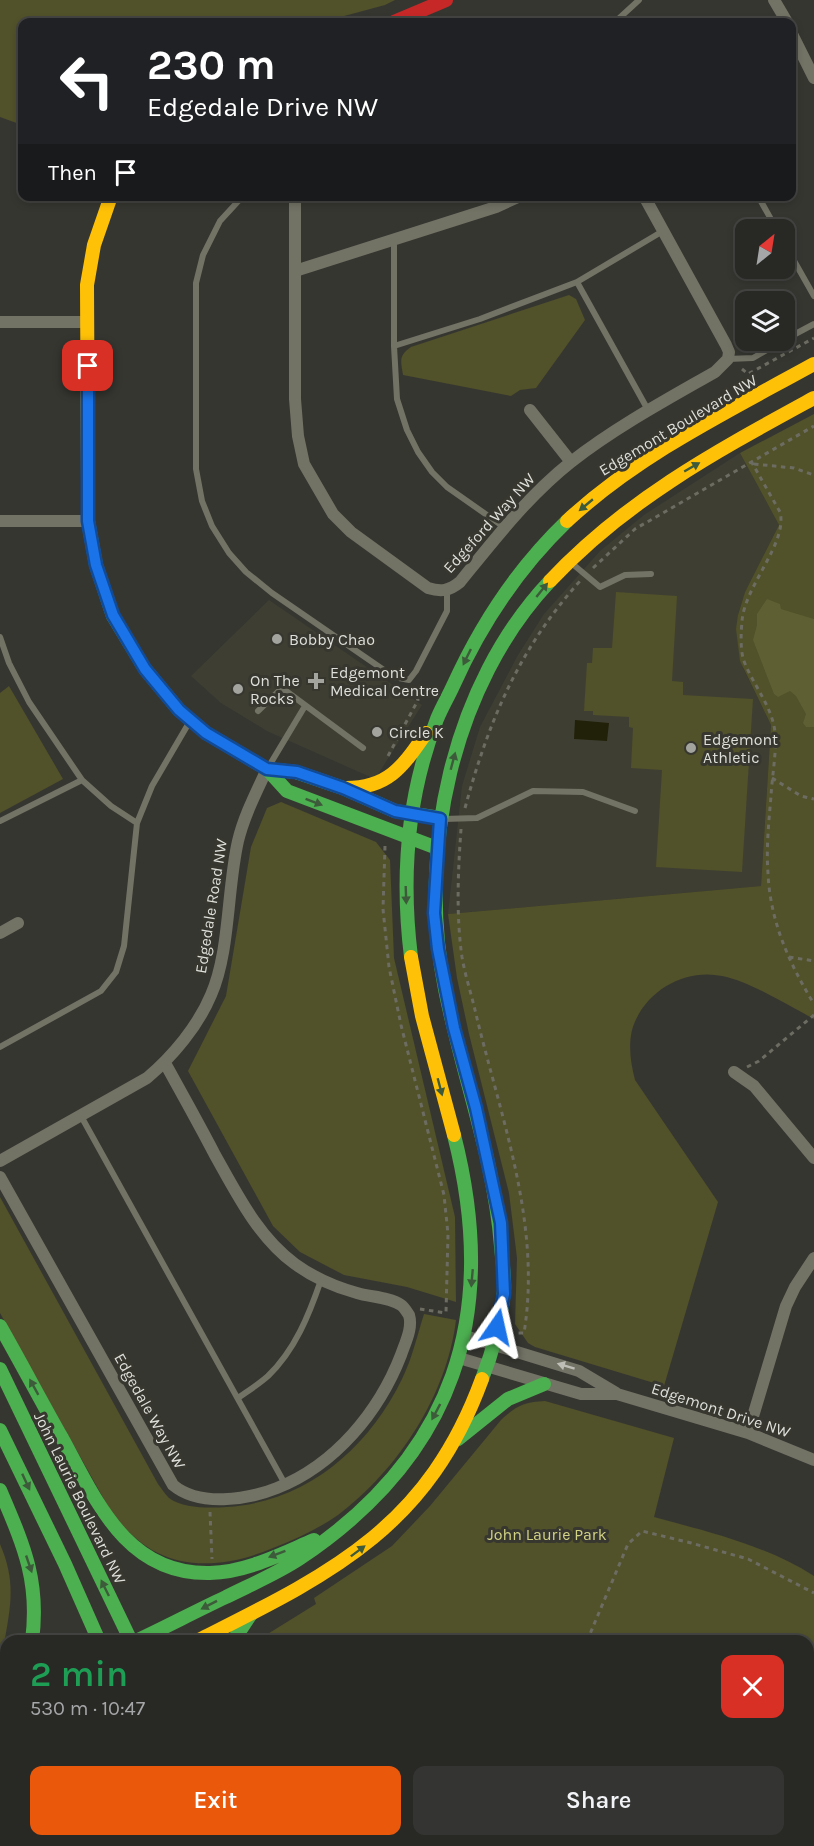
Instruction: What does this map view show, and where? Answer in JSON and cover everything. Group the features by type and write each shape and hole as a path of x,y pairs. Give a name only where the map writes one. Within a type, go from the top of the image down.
{"main road":[{"path":"403,18 446,0"},
{"path":"109,201 94,245 87,285 88,521 96,565 113,615 145,669 161,690 191,720 230,749 267,769 287,792 437,848"},
{"name":"Edgemont Boulevard NW","path":"148,1635 295,1562 349,1521 394,1477 417,1446 437,1412 459,1358 465,1336 473,1272 471,1220 464,1179 418,1004 407,919 407,837 424,755 438,715 471,649 495,608 532,558 579,510 631,470 733,408 814,364"},
{"path":"209,1635 321,1578 369,1542 410,1504 436,1471 455,1441 481,1387 487,1367 504,1294 501,1223 476,1108 443,979 434,913 440,819 453,758 478,690 505,640 525,612 569,560 620,514 677,475 814,398"},
{"path":"343,788 369,787 392,775 410,756 438,715"},
{"path":"267,769 297,772 343,788 395,811 440,819"},
{"path":"0,1326 97,1500 114,1526 144,1554 161,1564 187,1571 212,1573 235,1570 332,1534"},
{"name":"John Laurie Boulevard NW","path":"0,1369 128,1635"},
{"path":"455,1441 511,1395 526,1388 544,1384"},
{"path":"0,1430 96,1635"},
{"path":"0,1490 32,1569 36,1598 33,1635"},
{"path":"237,1635 252,1613"}],"street":[{"path":"774,0 784,18"},
{"path":"796,42 814,78"},
{"name":"Edgeford Way NW","path":"295,201 295,399 298,436 304,464 333,514 369,547 428,588 438,591 447,590 460,582 504,527 571,462 612,433 715,372 728,359"},
{"path":"295,271 394,241 509,201"},
{"path":"647,201 726,345 729,352 728,359"},
{"path":"0,322 88,321"},
{"path":"530,411 571,462"},
{"path":"0,521 88,521"},
{"name":"Edgedale Road NW","path":"0,1161 147,1078 165,1063 200,1017 212,994 222,956 239,839 247,812 267,769"},
{"path":"0,933 18,923"},
{"path":"165,1063 231,1183 263,1234 296,1265 321,1280 339,1288 400,1304 406,1311"},
{"path":"734,1072 754,1086 814,1158"},
{"name":"Edgedale Way NW","path":"0,1177 173,1485 182,1493 211,1498 244,1497 265,1493 286,1485 332,1454 362,1424 394,1372 409,1335 410,1319 406,1311"},
{"path":"748,1433 786,1306 814,1258"},
{"name":"Edgemont Drive NW","path":"465,1336 579,1371 617,1394 748,1433 814,1460"},
{"name":"Edgemont Drive NW","path":"459,1358 581,1394 617,1394"}],"lane":[{"path":"619,18 639,0"},
{"path":"238,201 220,220 202,255 196,283 196,469 202,501 212,526 229,553 246,572 272,593 394,677 409,680 416,671 447,610 447,590"},
{"path":"761,201 771,219"},
{"path":"394,346 480,320 577,282 663,231"},
{"path":"394,241 394,346 397,399 407,430 418,452 432,472 447,487 504,527"},
{"path":"795,262 814,296"},
{"path":"577,282 648,411"},
{"path":"795,334 814,324"},
{"path":"728,359 753,358 765,351"},
{"path":"569,560 600,587 625,575 651,574"},
{"path":"0,637 9,663 29,702 82,780 111,806 137,823"},
{"path":"258,711 282,688 363,748"},
{"path":"267,769 305,706"},
{"path":"0,1047 101,991 116,972 124,946 137,823 152,786 191,720"},
{"path":"0,821 82,780"},
{"path":"440,819 477,818 533,791 583,792 635,811"},
{"path":"81,1116 286,1485"},
{"path":"238,1398 266,1378 280,1364 308,1317 321,1280"}],"path":[{"path":"518,1333 524,1333 528,1306 529,1264 526,1232 514,1161 462,957 459,908 462,819 488,731 520,662 554,610 585,576 635,530 814,426"},
{"path":"752,463 795,468 814,475"},
{"path":"752,463 780,512 782,520 777,539 746,600 742,620 744,660 766,704 776,733 768,872 770,901 788,957 814,1004"},
{"path":"385,761 418,700 409,680"},
{"path":"772,778 801,796 814,799"},
{"path":"385,846 383,909 389,967 400,1025 444,1195 448,1234 446,1313 423,1309 406,1311"},
{"path":"788,957 814,962"},
{"path":"734,1072 759,1061 814,1015"},
{"path":"211,1498 212,1564"},
{"path":"589,1635 628,1544 642,1532 748,1559 814,1593"}],"shaded area":[{"path":"740,453 779,525 745,592 738,615 743,668 771,725 761,886 448,914 462,786 480,727 518,655 544,614 600,551 644,515"},
{"path":"269,600 422,705 375,779 267,731 221,703 191,676"},
{"path":"575,720 609,723 607,741 574,739"}],"green space":[{"path":"0,0 395,0 385,5 337,18 18,18 18,124 0,117"},
{"path":"569,295 576,299 585,320 536,388 520,390 511,396 403,375 402,356 411,347"},
{"path":"814,414 814,1019 744,983 708,974 693,976 667,986 645,1004 637,1016 630,1043 635,1080 718,1202 664,1386 535,1347 528,1343 515,1324 517,1258 509,1193 469,1034 457,978 448,914 761,886 771,725 740,661 736,629 745,592 779,525 740,453"},
{"name":"Edgemont Athletic","path":"616,592 677,596 672,681 683,682 683,695 753,699 742,872 656,867 662,770 631,768 633,728 629,727 629,717 593,715 593,711 584,711 587,663 592,663 593,648 612,648"},
{"path":"767,599 780,604 781,609 814,619 814,727 806,727 803,723 806,714 796,696 790,691 778,697 774,694 753,640 757,614"},
{"path":"9,686 63,779 0,813 0,693"},
{"path":"281,802 376,842 390,860 394,958 455,1217 456,1302 407,1287 344,1275 300,1252 273,1226 188,1071 226,996 251,847 267,808"},
{"path":"0,1197 158,1484 175,1502 205,1507 256,1503 283,1495 308,1483 331,1467 353,1449 388,1404 409,1364 424,1314 456,1320 451,1348 431,1403 416,1429 380,1476 338,1515 315,1529 259,1553 231,1561 186,1562 158,1553 141,1542 115,1519 0,1313"},
{"name":"John Laurie Park","path":"545,1401 674,1438 654,1517 756,1548 814,1576 814,1635 266,1635 316,1604 314,1598 392,1546 430,1506 501,1420 516,1408 531,1402"},
{"path":"0,1544 8,1570 11,1593 6,1635 0,1635"}],"traffic: fast":[{"path":"88,481 88,521 96,565 113,616 145,669 179,710 206,733 267,769 287,791 437,848"},
{"path":"411,957 407,896 409,836 419,777 437,719 488,619 532,558 567,521"},
{"path":"482,1379 499,1325 504,1274 492,1180 452,1021 437,936 436,882 440,827 450,772 466,719 488,669 516,623 550,581"},
{"path":"267,769 296,772 343,788 395,811 440,818"},
{"path":"148,1635 299,1559 352,1518 396,1474 429,1427 452,1376 466,1321 471,1263 467,1201 454,1135"},
{"path":"0,1326 88,1486 117,1530 135,1548 156,1561 181,1570 210,1573 250,1566 314,1540"},
{"path":"0,1369 128,1635"},
{"path":"458,1439 508,1399 544,1384"},
{"path":"0,1430 65,1564 96,1635"},
{"path":"0,1490 28,1563 34,1599 33,1635"},
{"path":"237,1635 251,1614"}],"traffic: slow":[{"path":"88,481 87,285 94,245 109,201"},
{"path":"567,521 595,497 654,454 814,364"},
{"path":"550,581 610,525 642,501 743,437 814,398"},
{"path":"346,788 373,784 394,773 410,756 426,733"},
{"path":"411,957 422,1016 454,1135"},
{"path":"209,1635 290,1593 331,1568 369,1541 403,1510 433,1474 459,1431 482,1379"}],"traffic: jam":[{"path":"403,18 446,0"}],"place":[{"name":"Bobby Chao","path":"277,639"},
{"name":"Edgemont Medical Centre","path":"316,681"},
{"name":"On The Rocks","path":"238,689"},
{"name":"Circle K","path":"377,732"},
{"name":"Edgemont Athletic","path":"691,748"}],"route":[{"path":"88,366 88,521 96,565 113,615 145,669 161,690 179,710 206,733 267,769 297,772 343,788 395,811 440,819 434,913 438,949 454,1028 493,1178 501,1223 504,1294 497,1327"}]}
